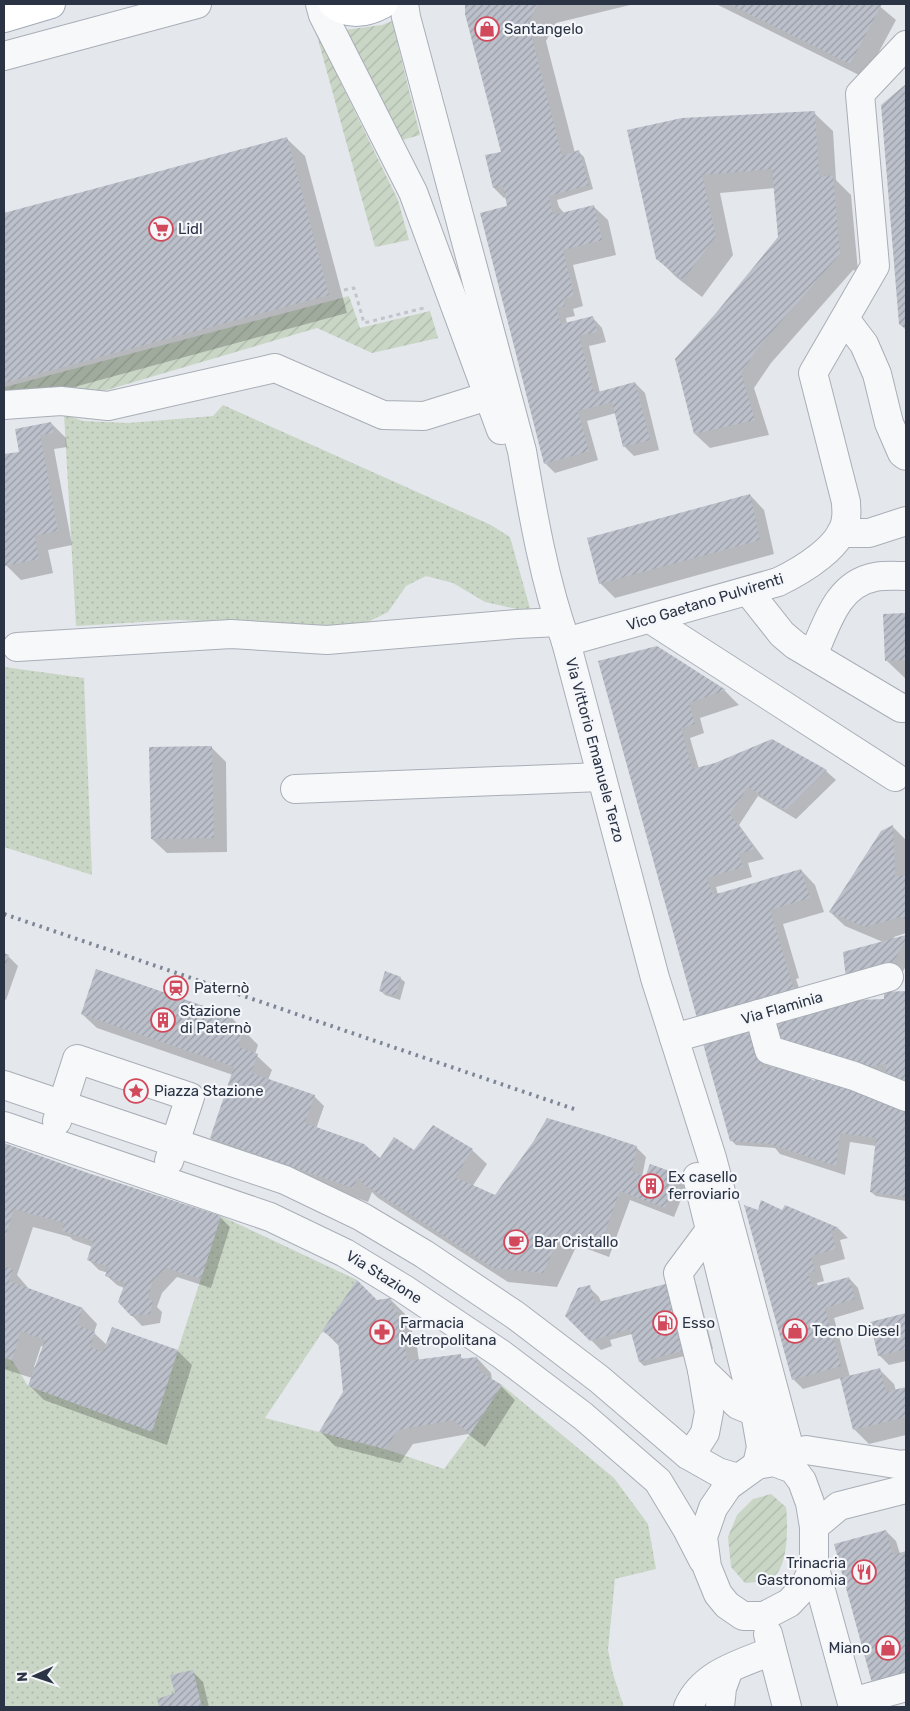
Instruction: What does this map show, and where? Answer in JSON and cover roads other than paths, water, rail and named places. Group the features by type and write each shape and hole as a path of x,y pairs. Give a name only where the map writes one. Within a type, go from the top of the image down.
{"main road":[{"path":"4,6 8,4"},
{"path":"4,18 51,4"},
{"path":"330,5 355,13 371,11 384,4"}],"street":[{"path":"4,56 196,4"},
{"path":"404,4 522,451 534,523"},
{"path":"330,5 323,15 413,192 534,523"},
{"path":"906,45 860,94 875,266 813,373 846,502 846,519 841,533 869,533 906,522"},
{"path":"844,319 864,344 874,366 889,423 902,453 906,456"},
{"path":"4,405 61,401 108,406 275,368 383,415 424,416 488,396"},
{"name":"Via Vittorio Emanuele Terzo","path":"534,523 655,978"},
{"name":"Vico Gaetano Pulvirenti","path":"17,647 232,634 327,640 517,624 562,632 650,619 778,582 804,569 832,545 841,533"},
{"path":"812,655 837,602 850,588 874,577 906,576"},
{"path":"748,591 782,634 795,645 900,708 906,708"},
{"path":"650,619 895,777"},
{"path":"295,789 602,777"},
{"name":"Via Flaminia","path":"674,1038 889,977"},
{"path":"655,978 712,1158 770,1465"},
{"path":"655,978 691,1150 755,1412 761,1447 770,1465"},
{"path":"759,1014 769,1050 854,1076 906,1096"},
{"path":"50,1142 77,1059 190,1097 162,1180"},
{"path":"4,1085 285,1180 362,1217 409,1245 515,1315 598,1379 688,1455 718,1472 770,1465 802,1481 810,1503 814,1527 814,1565 852,1705 906,1687"},
{"name":"Via Stazione","path":"4,1126 270,1217 345,1253 404,1289 501,1354 583,1416 658,1481 687,1529 706,1566"},
{"path":"688,1455 705,1433 709,1412 702,1370 678,1273 710,1230"},
{"path":"702,1370 738,1405 755,1412"},
{"path":"814,1565 805,1586 789,1602 764,1616 742,1616 727,1605 718,1594 706,1566 703,1537 713,1508 728,1486 806,1450 902,1465 906,1464"},
{"path":"814,1527 839,1506 906,1489"},
{"path":"764,1616 787,1707"},
{"path":"688,1707 703,1684 713,1677 772,1651"},
{"path":"720,1707 722,1688 729,1669"}],"railway":[{"path":"4,914 574,1109"}],"place":[{"name":"Santangelo","path":"487,29"},
{"name":"Lidl","path":"161,229"},
{"name":"Paternò","path":"176,988"},
{"name":"Stazione di Paternò","path":"163,1020"},
{"name":"Piazza Stazione","path":"136,1091"},
{"name":"Ex casello ferroviario","path":"651,1186"},
{"name":"Bar Cristallo","path":"516,1242"},
{"name":"Esso","path":"665,1323"},
{"name":"Tecno Diesel","path":"795,1331"},
{"name":"Farmacia Metropolitana","path":"382,1332"},
{"name":"Trinacria Gastronomia","path":"864,1572"},
{"name":"Miano","path":"888,1648"}]}
